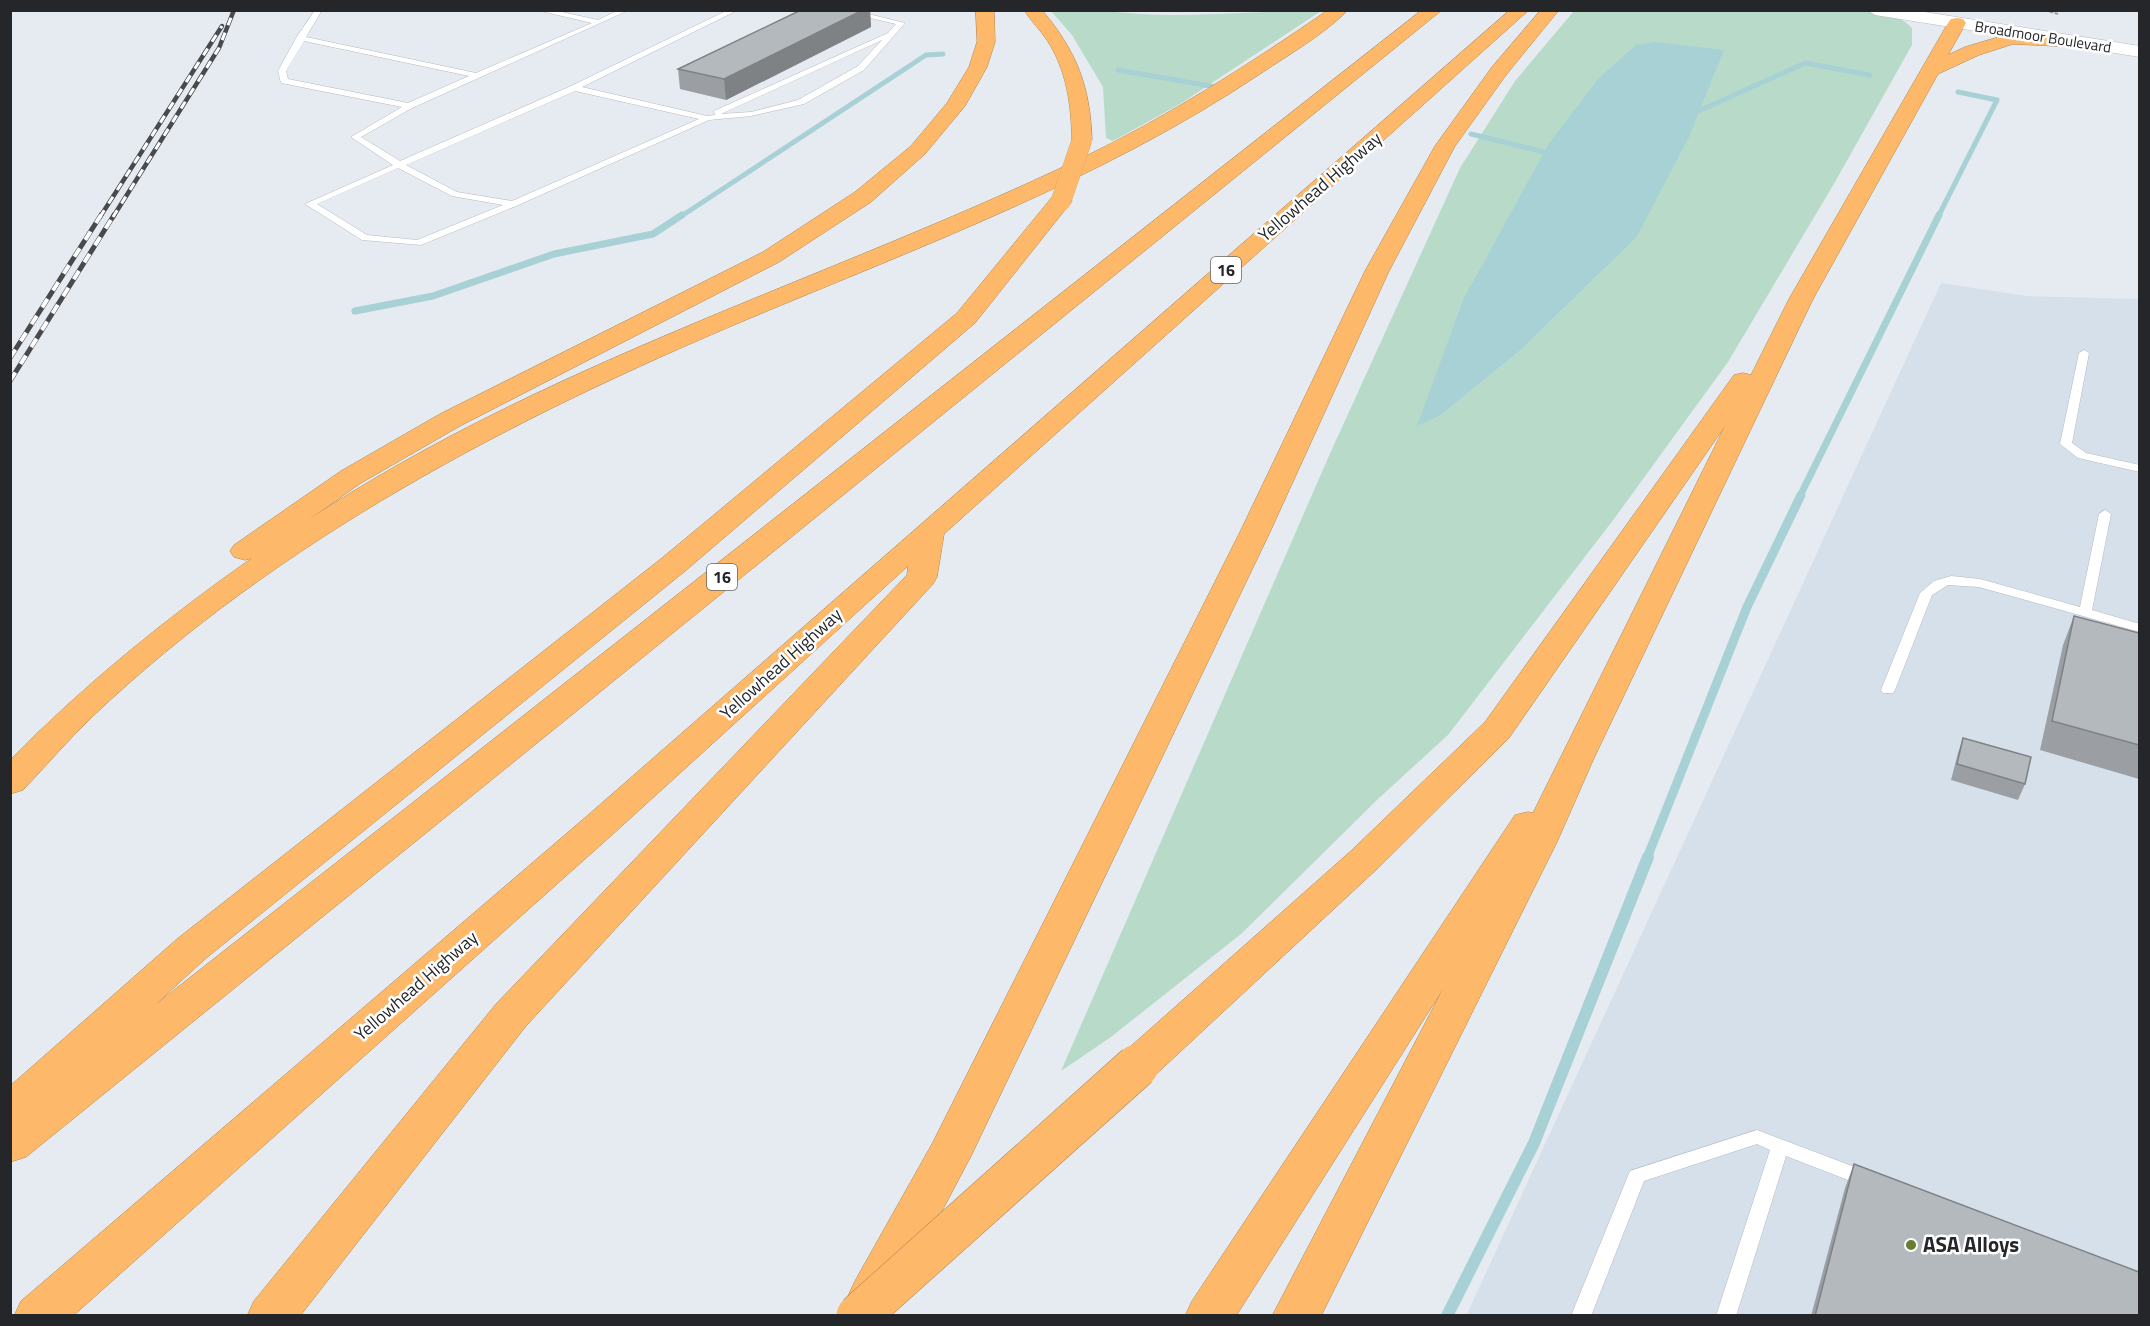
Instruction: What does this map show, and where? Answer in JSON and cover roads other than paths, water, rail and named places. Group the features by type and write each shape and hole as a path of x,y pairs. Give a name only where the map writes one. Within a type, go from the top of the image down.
{"highway":[{"path":"10,762 61,697 173,602 351,477 450,420 771,257 863,197 918,150 955,106 978,67 986,42 985,10"},
{"path":"10,1112 191,949 673,565 966,318 1061,201 1082,140 1082,121 1076,78 1064,53 1032,10"},
{"path":"10,782 90,701 203,606 375,490 476,434 601,373 1033,189 1116,148 1179,116 1249,73 1340,10"},
{"name":"16","path":"10,1144 1434,10"},
{"name":"Yellowhead Highway","path":"38,1316 600,825 1521,10"},
{"path":"859,1316 954,1145 1255,532 1389,250 1445,146 1499,71 1551,10"},
{"path":"1296,1316 1538,842 1576,758 1801,299 1932,69 1956,14"},
{"path":"1932,69 1972,51 2012,38 2069,35"},
{"path":"859,1316 1365,859 1497,730 1801,299"},
{"path":"271,1316 510,1015 922,577 930,531"},
{"path":"1209,1316 1512,846 1576,758"}],"main road":[{"name":"Broadmoor Boulevard","path":"1875,10 1956,14 2069,35 2139,52"},
{"path":"2036,18 2069,35"},
{"name":"Broadmoor Boulevard","path":"2069,35 2139,42"}],"lane":[{"path":"319,10 282,71 284,81 408,106"},
{"path":"539,10 600,22"},
{"path":"513,204 455,194 415,175 355,136 408,106 626,10"},
{"path":"735,10 574,88 310,204 365,238 418,243 513,204 707,118 891,33"},
{"path":"574,88 707,118 751,114 801,102 861,68 901,23 839,10"},
{"path":"300,38 478,76"},
{"path":"2084,353 2066,444 2082,456 2139,469"},
{"path":"2085,612 2105,514"},
{"path":"1888,690 1926,593 1936,582 1953,580 1980,583 2139,628"},
{"path":"1581,1316 1636,1176 1757,1137 1888,1187"},
{"path":"1726,1316 1780,1146"}],"water":[{"path":"1655,42 1724,50 1689,137 1636,238 1522,349 1440,416 1417,426 1462,302 1548,145 1598,79 1636,45"}],"waterway":[{"path":"680,217 926,55 943,54"},
{"path":"1690,115 1805,63 1870,75"},
{"path":"1118,70 1222,88"},
{"path":"1939,216 1997,100 1958,92"},
{"path":"1471,134 1556,155"},
{"path":"355,311 433,296 554,254 653,234 682,215"},
{"path":"1800,496 1939,216"},
{"path":"1647,858 1747,607 1801,495"},
{"path":"1447,1316 1534,1143 1648,857"}],"railway":[{"path":"113,217 219,48 234,10"},
{"path":"100,217 222,26"},
{"path":"10,358 101,215"},
{"path":"10,381 114,215"}],"place":[{"name":"ASA Alloys","path":"1911,1245"}]}
